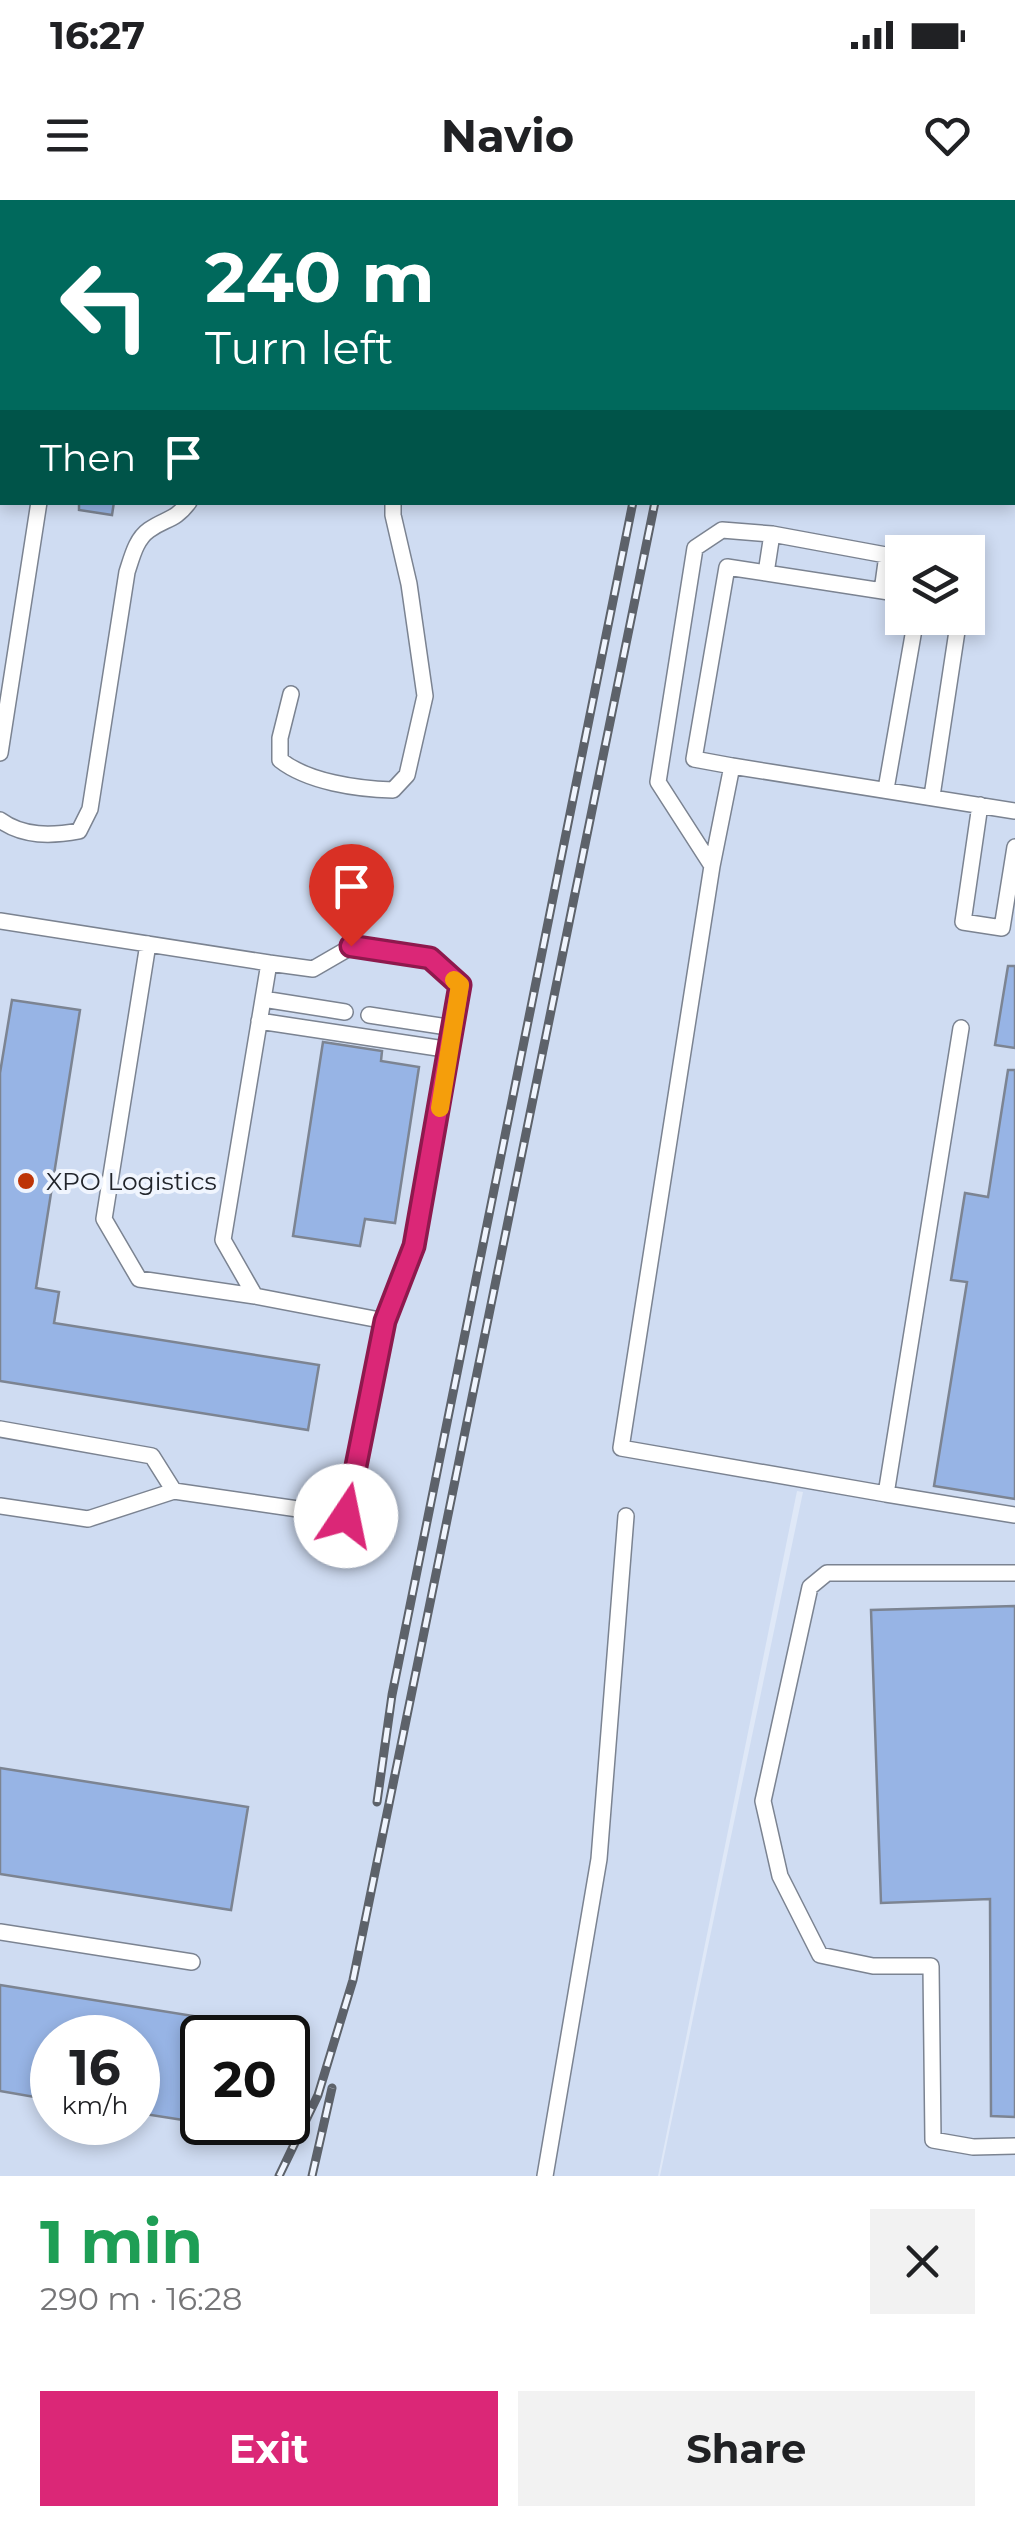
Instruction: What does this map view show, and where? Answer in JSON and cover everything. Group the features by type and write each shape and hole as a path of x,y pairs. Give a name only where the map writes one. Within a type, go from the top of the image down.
{"lane":[{"path":"0,754 39,505"},
{"path":"0,820 12,829 54,836 79,831 90,809 135,546 148,530 179,516 187,505"},
{"path":"291,694 280,738 280,760 295,772 368,790 392,790 407,775 425,696 410,584 394,505"},
{"path":"712,866 658,782 695,548 722,530 772,534 885,554"},
{"path":"766,572 772,534"},
{"path":"885,591 728,566 694,759 1015,812"},
{"path":"882,591 885,583"},
{"path":"886,789 913,635"},
{"path":"932,796 956,635"},
{"path":"732,766 712,866 622,1448 1015,1515"},
{"path":"980,805 964,922 1002,928 1015,847"},
{"path":"0,921 313,969 351,946 430,958 460,985 414,1246 385,1321 346,1516 174,1491 88,1519 0,1506"},
{"path":"148,944 104,1219 139,1279 385,1321"},
{"path":"255,1296 224,1240 269,963"},
{"path":"263,999 345,1012"},
{"path":"368,1015 454,1028"},
{"path":"260,1021 451,1050"},
{"path":"886,1494 961,1028"},
{"path":"0,1428 152,1456 174,1491"},
{"path":"546,2176 599,1859 626,1516"},
{"path":"1015,1573 827,1573 810,1588 763,1801 780,1876 820,1955 873,1966 931,1966 933,2140 973,2147 1015,2146"},
{"path":"0,1932 192,1962"}],"shaded area":[{"path":"0,505 1015,505 1015,2176 660,2176 803,1492 797,1491 658,2176 0,2176"}],"building":[{"path":"79,505 114,505 112,515 79,510"},
{"path":"1008,966 1015,966 1015,1048 995,1045"},
{"name":"XPO Logistics","path":"12,1000 80,1010 36,1288 59,1292 54,1323 319,1365 308,1430 0,1381 0,1073"},
{"path":"323,1042 382,1051 381,1061 419,1067 395,1223 365,1219 360,1246 293,1236"},
{"path":"1008,1070 1015,1070 1015,1499 934,1486 967,1282 951,1280 965,1193 988,1197"},
{"path":"1015,1606 1015,2117 991,2116 990,1899 881,1903 871,1610"},
{"path":"0,1768 248,1807 231,1910 0,1874"},
{"path":"0,1985 187,2015 180,2015 180,2120 160,2116 160,2015 30,2015 30,2096 0,2091"}],"railway":[{"path":"377,1802 392,1695 632,505"},
{"path":"279,2176 318,2095 353,1980 654,505"},
{"path":"312,2176 332,2088"}],"slow traffic":[{"path":"440,1108 460,985 454,980"}],"place":[{"name":"XPO Logistics","path":"26,1181"}],"route":[{"path":"346,1516 385,1321 414,1246 460,985 430,958 351,946"}]}
